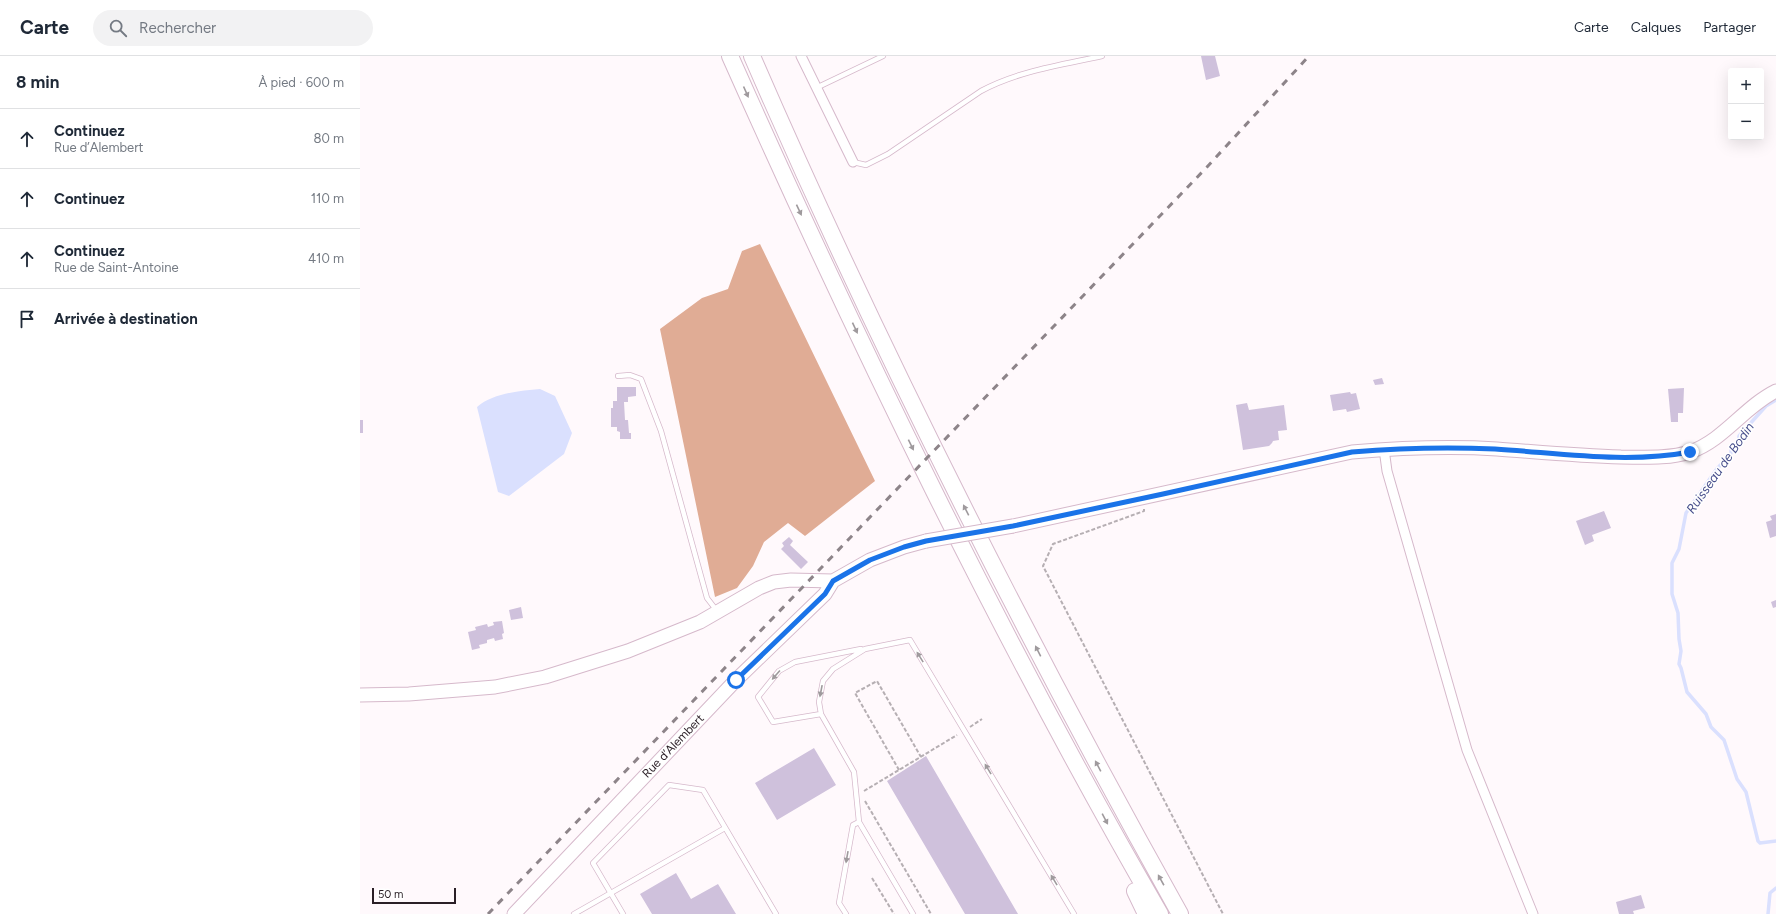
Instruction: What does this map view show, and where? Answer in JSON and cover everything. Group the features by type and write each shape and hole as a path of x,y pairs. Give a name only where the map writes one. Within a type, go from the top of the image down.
{"highway":[{"path":"730,56 792,194 898,420 994,609 1117,842 1160,914"},
{"path":"752,56 828,225 930,439 1046,668 1180,914"},
{"path":"1117,842 1119,862 1146,914"}],"street":[{"path":"801,56 853,162"},
{"path":"360,693 409,694 495,687 545,677 628,651 700,622 759,588 774,582 791,580 833,581 870,560 904,547 926,541 1013,526 1352,452 1409,448 1487,449 1582,456 1645,457 1666,456 1690,452 1715,440 1740,417 1776,391"},
{"path":"1384,449 1387,471 1467,750 1534,914"},
{"name":"Rue d’Alembert","path":"514,914 736,680 825,594 833,581"}],"lane":[{"path":"816,88 883,56"},
{"path":"853,162 866,165 881,158 995,83 1039,69 1102,56"},
{"path":"618,376 630,375 641,379 644,384 663,439 707,598 718,612"},
{"path":"821,714 773,722 758,697 779,670 795,662 910,640 1074,914"},
{"path":"865,649 833,669 823,681 819,702 821,714 854,772 858,795 859,822 913,914"},
{"path":"623,914 593,863 670,786 703,790 776,914"},
{"path":"846,914 839,903 853,825 859,822"},
{"path":"574,914 726,828"}],"path":[{"path":"1148,497 1144,511 1053,544 1043,566 1224,914"},
{"path":"899,770 855,693 877,681 921,756"},
{"path":"932,914 858,795 982,719"},
{"path":"872,878 894,914"}],"shaded area":[{"path":"760,244 875,481 805,536 788,523 764,542 753,566 737,588 715,597 660,329 702,298 728,289 742,251"}],"water":[{"path":"540,389 555,396 572,433 564,454 509,496 498,492 477,407 483,402 498,396"}],"building":[{"path":"1201,56 1215,56 1220,76 1206,80"},
{"path":"1382,378 1384,384 1375,385 1373,380"},
{"path":"617,387 636,387 636,396 628,397 628,402 624,402 625,420 628,420 631,439 620,439 620,432 617,431 617,427 611,427 611,408 613,408 613,401 617,401"},
{"path":"1684,388 1683,413 1678,413 1678,422 1671,422 1668,389"},
{"path":"1350,392 1351,394 1356,393 1360,409 1347,412 1346,409 1333,411 1330,395"},
{"path":"1247,403 1249,410 1284,405 1287,430 1278,431 1279,440 1273,441 1269,446 1243,450 1236,405"},
{"path":"360,420 363,420 363,433 360,433"},
{"path":"1604,511 1611,528 1592,535 1594,541 1585,545 1576,521"},
{"path":"1776,514 1776,536 1770,538 1766,522 1772,520 1770,516"},
{"path":"789,537 793,541 790,545 808,562 801,569 781,549 784,546 782,543"},
{"path":"1776,600 1776,607 1773,608 1771,602"},
{"path":"521,607 523,618 511,620 509,610"},
{"path":"502,621 504,633 502,634 503,639 495,641 494,638 487,640 487,643 479,645 480,648 472,650 468,632 476,630 475,627 487,624 488,627 494,625 493,622"},
{"path":"814,748 836,785 777,820 755,783"},
{"path":"926,756 1018,914 965,914 887,781"},
{"path":"676,873 691,899 718,884 736,914 652,914 640,894"},
{"path":"1641,895 1645,908 1633,911 1634,914 1619,914 1616,902"}],"waterway":[{"name":"Ruisseau de Bodin","path":"1776,400 1766,406 1739,436 1738,442 1731,449 1731,453 1716,470 1686,513 1679,549 1672,563 1672,594 1678,613 1681,651 1679,664 1687,692 1706,714 1711,727 1724,740 1737,779 1746,792 1758,841 1760,843 1776,841"},
{"name":"Ruisseau de Bodin","path":"1768,914 1770,893 1776,888"}],"railway":[{"path":"488,914 1207,167 1309,56"}],"route":[{"path":"736,680 825,594 833,581 870,560 904,547 926,541 1013,526 1352,452 1409,448 1494,449 1582,456 1645,457 1666,456 1690,452"}]}
